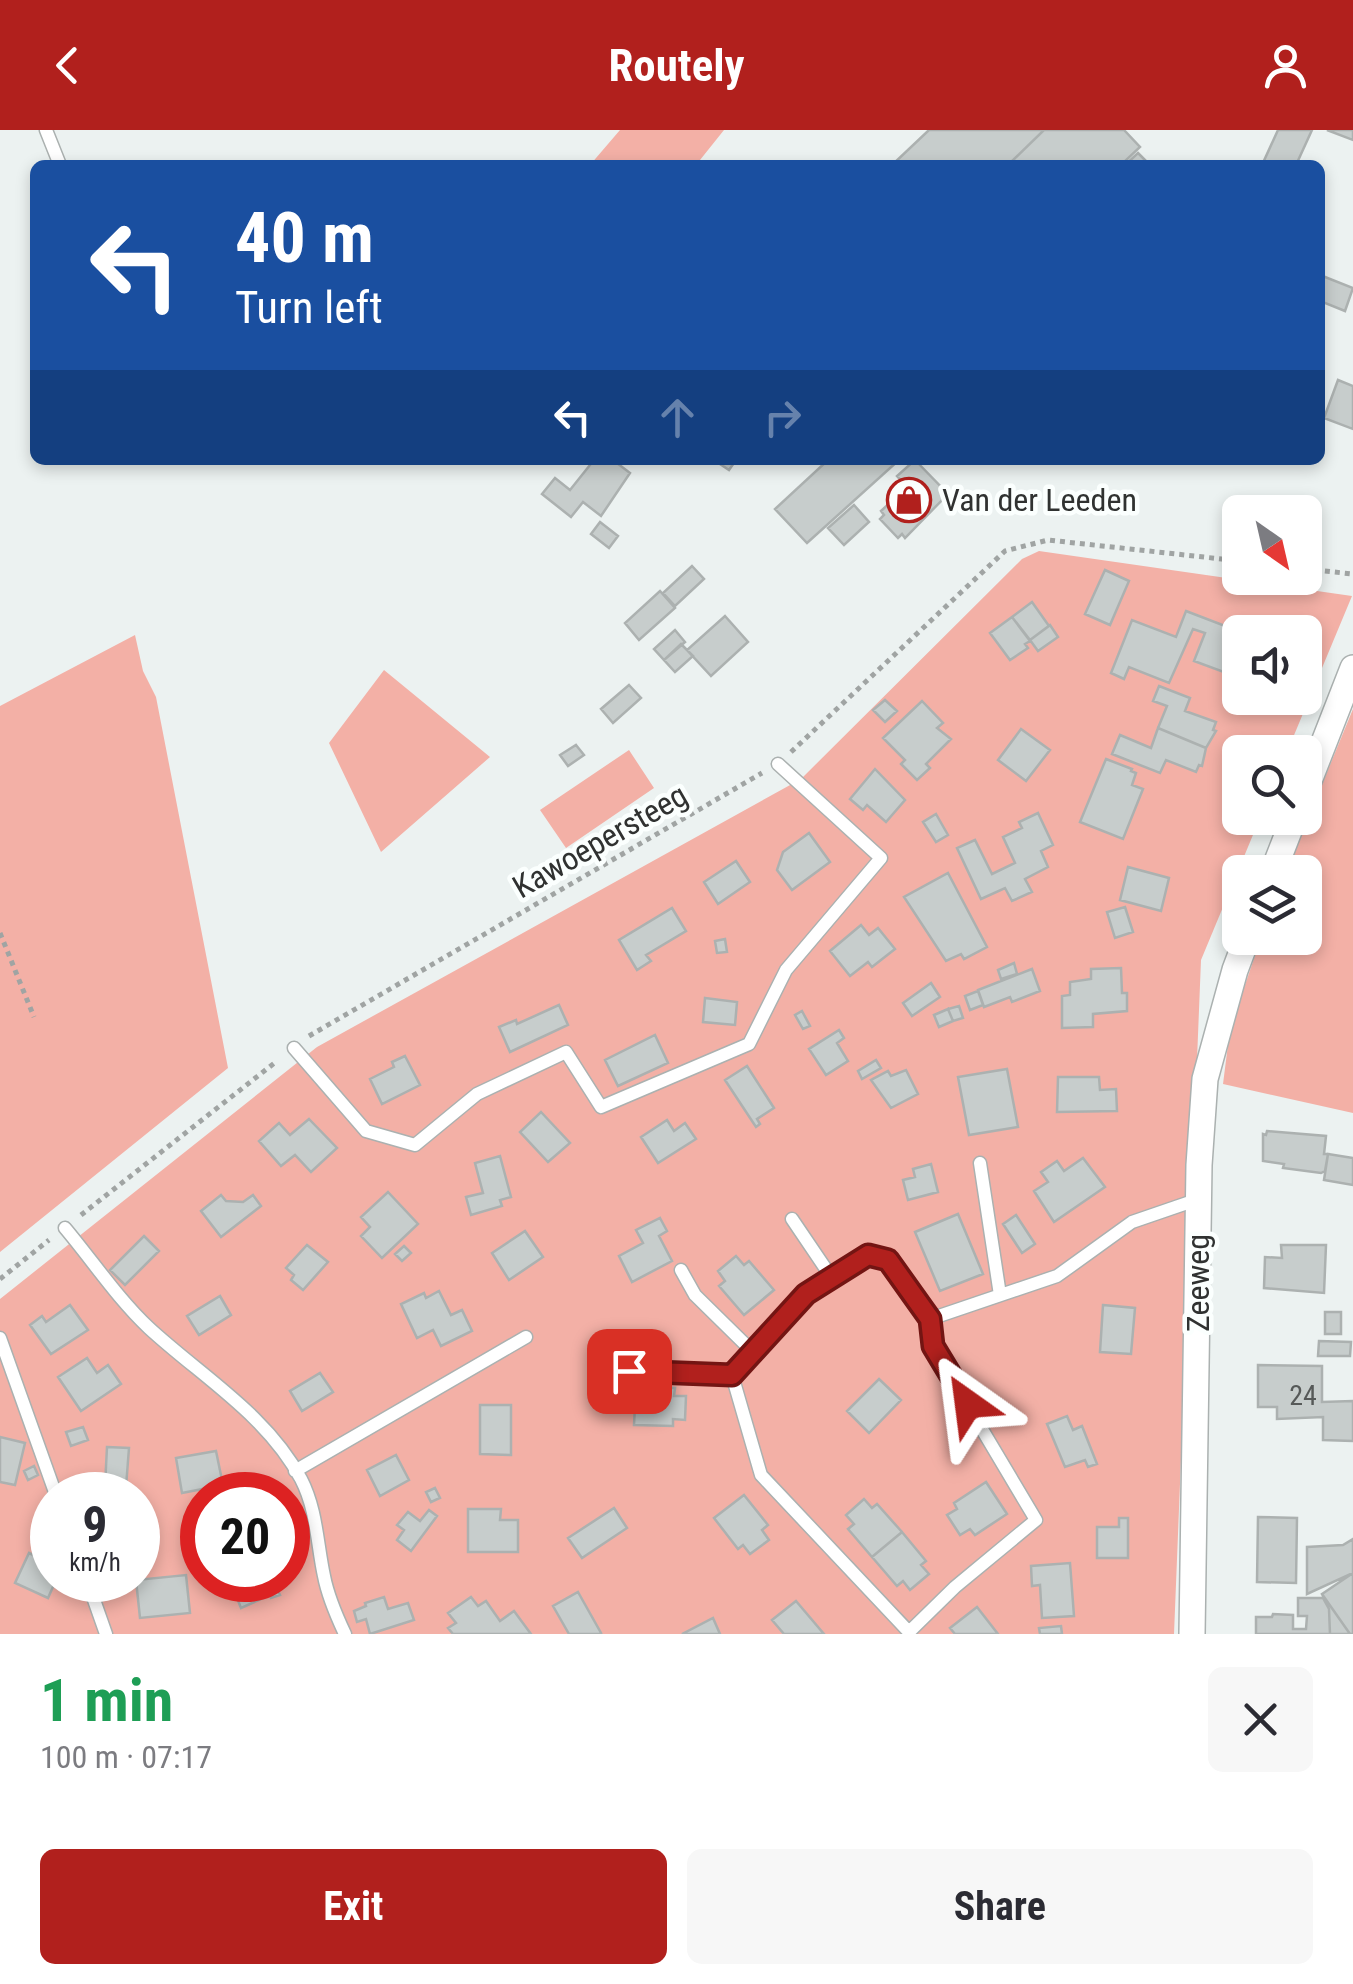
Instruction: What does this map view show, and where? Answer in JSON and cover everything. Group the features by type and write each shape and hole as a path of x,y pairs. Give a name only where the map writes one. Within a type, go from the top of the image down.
{"street":[{"path":"1322,747 1353,668"},
{"name":"Zeeweg","path":"1192,1634 1199,1199 1205,1080 1241,955"}],"lane":[{"path":"46,130 58,160"},
{"path":"294,1048 366,1130 416,1145 477,1094 566,1052 601,1107 749,1044 786,970 881,858 778,764"},
{"path":"980,1164 1000,1296"},
{"path":"930,1319 1057,1276 1132,1222 1199,1199"},
{"path":"792,1218 832,1278"},
{"path":"65,1228 148,1327 196,1365 268,1432 295,1471 317,1524 323,1574 345,1634"},
{"path":"629,1371 732,1375 806,1294 868,1255 888,1260 930,1319 933,1346 1036,1520 955,1587 908,1633 761,1475 732,1375"},
{"path":"682,1270 695,1294 753,1352"},
{"path":"0,1338 48,1472"},
{"path":"295,1471 526,1338"},
{"path":"94,1602 106,1634"}],"path":[{"name":"Kawoepersteeg","path":"0,1278 330,1022 778,764 1005,551 1048,540 1222,559"},
{"path":"1322,570 1353,574"},
{"path":"0,933 34,1016"}],"shaded area":[{"path":"620,130 724,130 700,160 594,160"},
{"path":"1039,551 1222,577 1222,595 1322,595 1322,592 1352,596 1322,668 1322,615 1222,615 1222,715 1302,715 1294,735 1222,735 1222,835 1253,835 1245,855 1222,855 1222,909 1201,960 1174,1634 0,1634 0,1299 317,1047 801,779 1022,559"},
{"path":"135,635 143,671 156,697 228,1068 0,1252 0,706"},
{"path":"384,670 490,757 381,852 329,743"},
{"path":"1353,709 1353,1113 1223,1084 1230,1029 1255,955 1322,955 1322,855 1293,855 1301,835 1322,835 1322,784"},
{"path":"629,750 654,788 566,848 540,810"}],"building":[{"path":"929,130 1044,130 1013,160 897,160"},
{"path":"1044,130 1124,130 1140,147 1126,160 1013,160"},
{"path":"1278,130 1312,130 1298,160 1264,160"},
{"path":"1327,130 1353,130 1353,140"},
{"path":"1325,277 1353,288 1345,311 1325,303"},
{"path":"1338,380 1353,386 1353,429 1325,415"},
{"path":"590,465 620,465 630,473 601,516 583,502 571,517 542,494 555,478 570,490"},
{"path":"823,465 893,465 807,543 775,509"},
{"path":"909,465 920,465 948,494 905,538 902,534 898,538 880,519 884,515 881,511 907,487 897,476"},
{"path":"854,505 869,522 844,545 828,528"},
{"path":"600,522 618,536 609,548 591,534"},
{"path":"692,566 704,579 675,606 663,593"},
{"path":"1105,570 1129,581 1110,625 1085,614"},
{"path":"660,591 675,608 639,640 625,623"},
{"path":"1032,602 1049,626 1030,640 1012,617"},
{"path":"1186,611 1222,625 1222,671 1194,661 1205,633 1193,629 1169,683 1129,667 1124,679 1111,673 1132,620 1176,637"},
{"path":"725,616 748,642 711,676 687,650"},
{"path":"1012,617 1030,641 1025,644 1028,648 1010,660 990,633"},
{"path":"1050,625 1058,637 1038,651 1030,640"},
{"path":"675,630 685,642 664,660 654,649"},
{"path":"681,644 693,656 675,672 664,660"},
{"path":"629,685 641,698 613,723 601,709"},
{"path":"1159,686 1190,698 1185,711 1216,722 1216,731 1206,748 1158,728 1167,706 1153,701"},
{"path":"885,700 897,711 885,722 873,710"},
{"path":"922,701 943,723 937,728 951,739 926,764 930,768 917,780 901,764 905,760 883,738"},
{"path":"1158,728 1206,748 1202,766 1196,772 1166,760 1160,773 1112,754 1120,735 1151,748"},
{"path":"1021,729 1050,750 1026,781 998,760"},
{"path":"576,745 584,755 568,766 560,755"},
{"path":"1106,759 1132,769 1136,773 1132,785 1143,789 1123,839 1080,822"},
{"path":"875,769 905,800 886,822 867,805 863,810 850,799"},
{"path":"1038,813 1053,845 1041,851 1048,867 1025,879 1032,892 1012,901 1005,888 981,899 957,848 975,840 992,874 1015,863 1003,837 1022,828 1019,822"},
{"path":"936,814 948,835 936,842 923,822"},
{"path":"809,833 830,862 792,890 777,870 783,852"},
{"path":"736,861 750,882 718,904 704,882"},
{"path":"1128,867 1169,878 1161,911 1120,900"},
{"path":"948,873 987,947 964,959 961,954 946,961 904,897"},
{"path":"1125,907 1133,932 1115,938 1107,912"},
{"path":"672,908 686,931 646,955 651,961 637,970 619,940"},
{"path":"861,925 869,935 878,928 895,949 872,967 868,962 850,976 830,951"},
{"path":"725,939 727,952 717,953 715,941"},
{"path":"1014,963 1017,974 1001,979 998,970"},
{"path":"1121,968 1127,1011 1093,1014 1093,1027 1062,1028 1062,996 1070,995 1070,982 1091,979 1091,969"},
{"path":"1032,969 1040,991 984,1007 978,990"},
{"path":"931,983 940,997 912,1016 903,1003"},
{"path":"978,991 983,1005 970,1010 965,996"},
{"path":"705,998 737,1002 735,1025 703,1022"},
{"path":"559,1005 568,1025 510,1052 499,1027 516,1020 517,1024"},
{"path":"959,1006 963,1018 953,1021 948,1009"},
{"path":"948,1009 953,1021 939,1027 934,1015"},
{"path":"802,1011 810,1026 803,1029 795,1015"},
{"path":"839,1030 844,1038 837,1043 848,1061 826,1075 809,1049"},
{"path":"655,1035 668,1063 618,1086 605,1060"},
{"path":"405,1056 420,1085 382,1104 370,1079 394,1067 392,1062"},
{"path":"876,1060 881,1068 862,1079 858,1071"},
{"path":"747,1066 774,1108 757,1119 760,1124 756,1127 725,1080"},
{"path":"1007,1069 1018,1127 969,1135 958,1077"},
{"path":"906,1070 918,1094 891,1108 871,1080 888,1071 891,1076"},
{"path":"1058,1077 1099,1077 1100,1090 1116,1089 1117,1111 1057,1112"},
{"path":"541,1112 570,1143 548,1162 520,1132"},
{"path":"309,1119 337,1148 311,1172 295,1155 281,1166 259,1141 279,1123 290,1135"},
{"path":"667,1120 674,1131 685,1123 696,1139 658,1163 641,1137"},
{"path":"1267,1131 1326,1136 1325,1171 1283,1168 1284,1164 1263,1161 1263,1134"},
{"path":"1328,1154 1353,1158 1353,1185 1324,1180"},
{"path":"500,1156 511,1197 500,1200 502,1206 471,1215 466,1197 483,1193 475,1163"},
{"path":"1083,1158 1105,1187 1054,1222 1034,1191 1048,1182 1041,1172 1057,1161 1064,1171"},
{"path":"931,1164 938,1192 908,1200 903,1180 915,1177 913,1169"},
{"path":"388,1192 418,1224 382,1258 361,1236 370,1227 361,1217"},
{"path":"221,1195 226,1201 243,1202 253,1195 261,1206 221,1237 201,1211"},
{"path":"958,1214 983,1274 940,1291 915,1232"},
{"path":"1016,1215 1035,1244 1022,1253 1003,1224"},
{"path":"660,1218 667,1231 659,1236 672,1261 632,1282 619,1256 643,1243 636,1230"},
{"path":"525,1231 543,1257 509,1280 492,1253"},
{"path":"144,1236 159,1251 125,1285 110,1270"},
{"path":"307,1245 328,1262 303,1290 291,1280 294,1275 286,1268"},
{"path":"1281,1245 1326,1245 1324,1293 1264,1288 1265,1257 1282,1258"},
{"path":"404,1246 411,1253 402,1261 395,1254"},
{"path":"736,1256 744,1265 749,1261 774,1290 744,1315 719,1286 725,1281 718,1271"},
{"path":"439,1291 451,1315 462,1310 472,1331 441,1346 433,1330 417,1338 401,1304"},
{"path":"220,1296 231,1315 199,1335 187,1316"},
{"path":"70,1305 88,1330 51,1354 30,1325 42,1316 46,1322"},
{"path":"1103,1305 1135,1308 1131,1354 1100,1352"},
{"path":"1325,1312 1341,1312 1341,1334 1325,1334"},
{"path":"1319,1341 1351,1342 1350,1356 1318,1356"},
{"path":"87,1358 97,1373 108,1365 121,1384 81,1411 58,1377"},
{"path":"1258,1365 1322,1366 1322,1402 1353,1401 1353,1441 1323,1440 1323,1417 1277,1419 1277,1407 1258,1407"},
{"path":"320,1373 333,1392 302,1411 290,1391"},
{"path":"879,1379 901,1400 869,1433 847,1411"},
{"path":"636,1386 675,1388 674,1396 686,1396 685,1420 673,1419 673,1426 634,1425"},
{"path":"480,1405 511,1405 511,1455 480,1454"},
{"path":"1067,1416 1073,1430 1082,1426 1097,1464 1088,1467 1085,1460 1065,1467 1047,1424"},
{"path":"83,1427 88,1440 71,1446 66,1432"},
{"path":"0,1437 25,1443 15,1485 0,1482"},
{"path":"107,1447 129,1448 127,1472 106,1472"},
{"path":"216,1451 220,1472 180,1472 180,1481 176,1458"},
{"path":"396,1455 409,1480 380,1496 367,1470"},
{"path":"34,1466 37,1472 30,1472 28,1480 24,1471"},
{"path":"986,1482 1007,1514 975,1535 970,1529 960,1535 947,1515 957,1509 954,1503"},
{"path":"435,1488 440,1498 431,1502 426,1492"},
{"path":"744,1495 768,1525 762,1530 769,1540 750,1554 743,1545 738,1549 714,1518"},
{"path":"864,1499 872,1508 877,1504 902,1532 872,1557 848,1529 854,1524 846,1515"},
{"path":"614,1508 627,1528 582,1558 568,1538"},
{"path":"468,1509 501,1509 500,1520 518,1520 518,1552 468,1552"},
{"path":"429,1510 437,1516 411,1551 397,1540 404,1530 397,1525 408,1512 420,1521"},
{"path":"1258,1517 1297,1518 1296,1583 1257,1582"},
{"path":"1119,1518 1128,1518 1128,1558 1097,1558 1097,1527 1119,1527"},
{"path":"902,1532 926,1561 921,1565 929,1574 910,1590 903,1581 897,1586 872,1557"},
{"path":"1353,1539 1353,1573 1307,1594 1307,1547 1343,1545"},
{"path":"29,1553 30,1553 30,1590 15,1583"},
{"path":"1070,1563 1074,1616 1042,1618 1040,1585 1032,1586 1031,1566"},
{"path":"1353,1573 1353,1634 1350,1634 1322,1594"},
{"path":"180,1576 180,1602 189,1602 190,1613 140,1618 138,1602 160,1602 160,1578"},
{"path":"578,1592 601,1633 569,1634 553,1606"},
{"path":"1322,1594 1350,1634 1330,1634 1329,1609"},
{"path":"384,1597 388,1609 408,1603 414,1620 370,1634 366,1619 357,1622 354,1611"},
{"path":"471,1597 478,1606 486,1601 500,1621 514,1611 531,1634 453,1634 448,1628 456,1623 448,1613"},
{"path":"1298,1598 1323,1598 1329,1609 1330,1634 1256,1634 1256,1617 1273,1614 1293,1615 1293,1629 1306,1629 1307,1616 1298,1616"},
{"path":"796,1601 824,1634 784,1634 772,1620"},
{"path":"977,1607 998,1634 955,1634 950,1628"},
{"path":"713,1618 720,1634 682,1634"},
{"path":"1061,1626 1062,1634 1040,1634 1039,1628"}],"place":[{"name":"Van der Leeden","path":"909,500"}],"route":[{"path":"629,1371 732,1375 806,1294 868,1255 888,1260 930,1319 933,1346 968,1404"}]}
